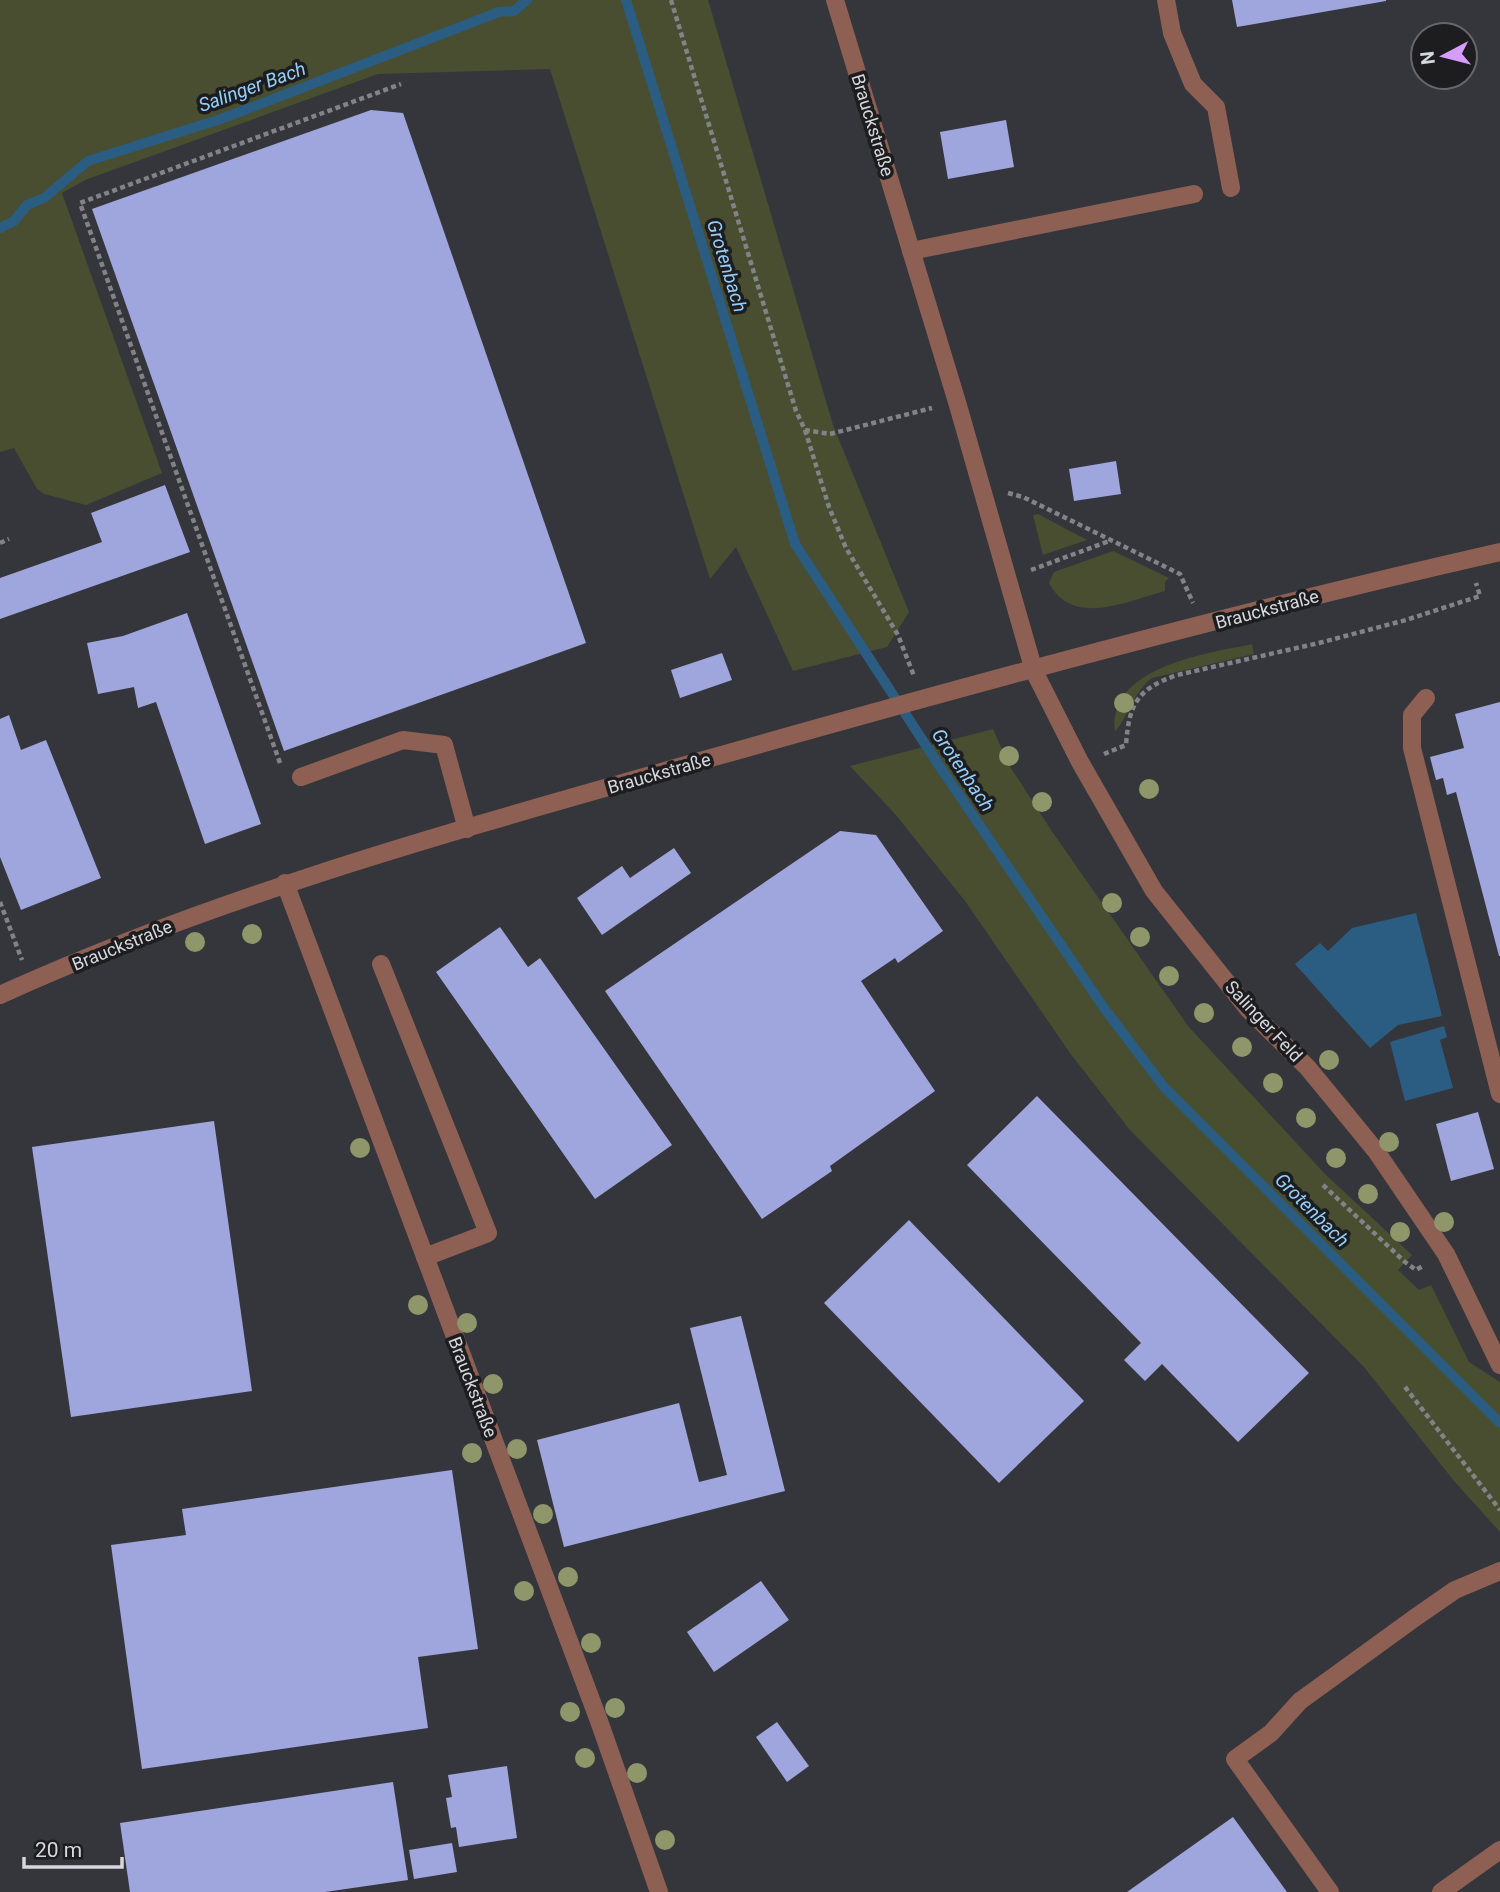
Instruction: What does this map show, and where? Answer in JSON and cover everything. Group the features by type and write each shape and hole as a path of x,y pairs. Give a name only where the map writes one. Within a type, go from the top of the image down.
{"street":[{"name":"Brauckstraße","path":"835,0 957,402 1034,671"},
{"path":"1166,0 1172,33 1193,84 1216,107 1231,188"},
{"path":"911,251 1194,194"},
{"name":"Brauckstraße","path":"0,995 285,883 467,829 875,712 1500,552"},
{"name":"Salinger Feld","path":"1034,671 1080,762 1154,891 1248,1009 1308,1068 1376,1151 1446,1254 1500,1366"},
{"path":"1426,698 1412,715 1412,748 1500,1094"},
{"path":"301,778 403,740 444,745 467,829"},
{"name":"Brauckstraße","path":"285,883 599,1721 659,1892"},
{"path":"382,964 488,1233 425,1257"},
{"path":"1329,1892 1235,1759 1271,1733 1300,1700 1416,1617 1455,1590 1500,1571"},
{"path":"1441,1892 1500,1850"}],"path":[{"path":"671,0 796,411 805,430 829,507 846,548 898,635 923,700"},
{"path":"301,778 279,762 80,204 401,84"},
{"path":"805,430 830,434 957,402"},
{"path":"981,487 1023,497 1180,574 1203,626"},
{"path":"0,543 9,539"},
{"path":"1008,581 1113,540"},
{"path":"1080,762 1126,746 1128,716 1151,684 1177,675 1406,620 1480,596 1470,559"},
{"path":"0,902 31,981"},
{"path":"1323,1185 1416,1270 1446,1254"},
{"path":"1405,1388 1500,1510"}],"green space":[{"path":"0,0 708,0 833,425 909,612 887,647 793,671 736,547 710,579 550,69 378,74 85,180 62,193 162,473 86,505 44,494 37,489 14,448 0,452"},
{"path":"1038,514 1087,540 1043,555 1033,515"},
{"path":"1113,551 1169,578 1165,582 1165,591 1118,605 1086,608 1072,605 1059,597 1049,583 1054,572"},
{"path":"1252,644 1254,654 1152,678 1141,690 1115,732 1117,710 1126,692 1142,678 1186,659"},
{"path":"993,729 1009,765 1051,830 1188,1026 1325,1174 1412,1255 1398,1270 1419,1290 1431,1285 1469,1362 1500,1382 1500,1532 1454,1481 1364,1367 1129,1129 1070,1053 965,901 895,814 850,766"}],"water":[{"path":"1416,913 1442,1016 1398,1025 1370,1048 1295,964 1320,943 1328,951 1352,928"},
{"path":"1444,1026 1447,1037 1440,1040 1453,1088 1405,1101 1390,1042"}],"building":[{"path":"1232,0 1386,0 1386,1 1237,27"},
{"path":"371,110 403,113 586,643 284,751 92,209"},
{"path":"1006,120 1014,167 948,179 940,132"},
{"path":"1116,461 1121,494 1074,501 1069,469"},
{"path":"165,485 190,552 0,619 0,578 102,542 91,513"},
{"path":"187,613 261,824 205,844 156,702 138,708 134,687 98,694 87,643 123,636"},
{"path":"722,653 732,680 680,698 671,670"},
{"path":"1500,702 1499,956 1456,792 1447,795 1443,778 1436,780 1430,757 1464,748 1455,714"},
{"path":"9,715 21,750 46,740 101,878 21,910 0,857 0,719"},
{"path":"840,831 876,835 943,931 898,963 895,958 861,981 935,1091 830,1166 832,1171 762,1219 605,991"},
{"path":"674,848 691,873 602,935 577,898 622,866 630,878"},
{"path":"500,927 528,967 540,958 672,1145 595,1199 436,972"},
{"path":"1037,1096 1309,1373 1238,1442 1162,1364 1145,1381 1124,1360 1141,1343 967,1165"},
{"path":"1478,1112 1494,1169 1451,1181 1436,1124"},
{"path":"214,1121 252,1391 71,1417 32,1147"},
{"path":"909,1220 1084,1401 999,1483 824,1303"},
{"path":"741,1316 785,1491 564,1547 537,1440 679,1403 699,1482 727,1475 690,1328"},
{"path":"452,1470 478,1649 418,1657 428,1728 142,1769 111,1545 186,1535 182,1509"},
{"path":"761,1581 789,1620 714,1672 687,1632"},
{"path":"777,1722 809,1766 787,1782 756,1737"},
{"path":"507,1766 517,1838 459,1847 456,1827 451,1828 446,1798 452,1797 448,1775"},
{"path":"393,1782 408,1880 325,1892 130,1892 120,1823"},
{"path":"1233,1817 1287,1892 1127,1892"},
{"path":"452,1843 457,1872 414,1879 409,1850"}],"waterway":[{"name":"Salinger Bach","path":"0,228 14,221 27,205 44,198 88,161 221,119 499,12 514,11 527,0"},
{"name":"Grotenbach","path":"626,0 795,544 938,764 1104,1008 1164,1087 1500,1423"}]}
